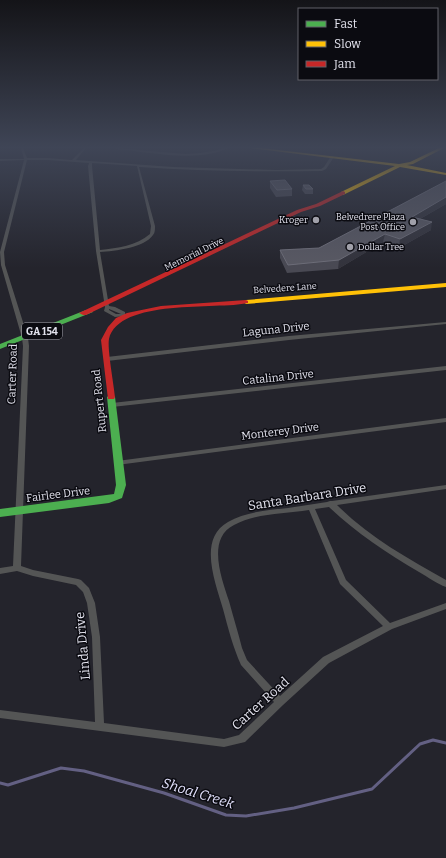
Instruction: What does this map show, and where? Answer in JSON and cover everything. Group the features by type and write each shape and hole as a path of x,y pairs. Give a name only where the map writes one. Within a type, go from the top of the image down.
{"main road":[{"name":"Memorial Drive","path":"0,347 25,338 88,310 106,305 299,211 351,188"},
{"name":"Belvedere Lane","path":"125,316 157,309 446,285"},
{"name":"Rupert Road","path":"118,496 121,486 117,462 105,340 108,331 114,324 125,316"},
{"name":"Fairlee Drive","path":"0,513 109,499 118,496"}],"street":[{"name":"Carter Road","path":"17,568 25,338 3,265 2,252 19,188"},
{"path":"92,188 98,251 106,310 115,316 125,316"},
{"path":"98,251 133,245 142,242 152,234 153,226 144,188"},
{"name":"Laguna Drive","path":"108,359 289,338 446,323"},
{"name":"Catalina Drive","path":"112,405 446,368"},
{"name":"Monterey Drive","path":"117,462 446,420"},
{"name":"Santa Barbara Drive","path":"280,702 244,662 238,648 215,566 214,553 217,540 223,528 236,521 268,513 446,487"},
{"path":"330,503 344,518 374,541 446,584"},
{"path":"311,507 344,582 389,627"},
{"path":"0,571 17,568"},
{"name":"Linda Drive","path":"17,568 32,573 78,582 86,590 91,603 96,637 100,727"},
{"name":"Carter Road","path":"0,714 224,744 242,740 280,702 326,660 389,627 446,606"}],"building":[{"path":"275,188 292,189 277,190"},
{"path":"433,188 446,188 446,197 412,217 432,222 400,239 385,234 339,260 288,265 280,250 319,248"}],"waterway":[{"name":"Shoal Creek","path":"0,783 8,785 61,768 84,771 164,793 226,815 246,816 294,808 372,789 420,744 433,740 446,743"}],"traffic: fast":[{"path":"0,347 89,312"},
{"path":"0,513 109,499 118,496 121,485 111,397"}],"traffic: slow":[{"path":"343,193 353,188"},
{"path":"246,302 446,285"}],"traffic: jam":[{"path":"83,313 299,211 318,205 343,193"},
{"path":"111,397 105,340 110,329 119,320 130,315 161,308 199,304 246,302"}],"place":[{"name":"Kroger","path":"316,220"},
{"name":"Belvedrere Plaza Post Office","path":"413,222"},
{"name":"Dollar Tree","path":"350,247"}]}
